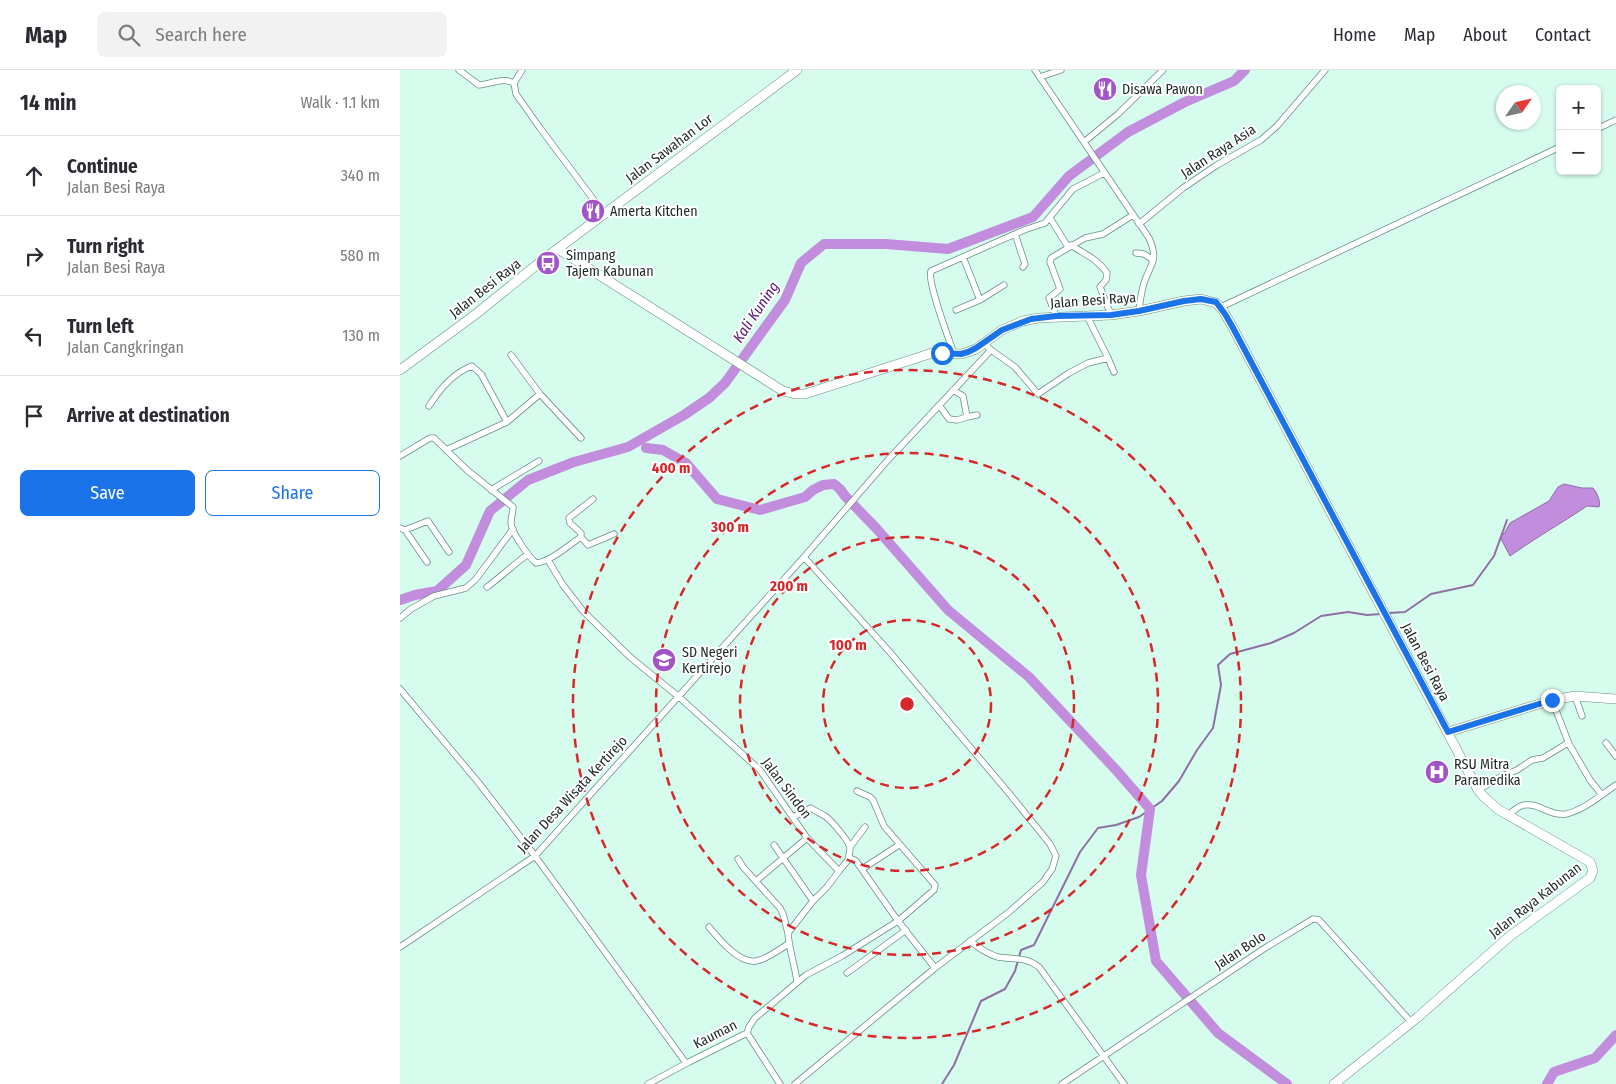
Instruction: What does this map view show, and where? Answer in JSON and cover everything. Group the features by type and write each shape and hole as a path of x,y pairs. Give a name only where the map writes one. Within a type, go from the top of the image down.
{"street":[{"path":"460,70 479,85 500,80 514,83"},
{"path":"522,70 514,83 516,94 606,214"},
{"name":"Jalan Sawahan Lor","path":"558,249 797,70"},
{"path":"1035,70 1149,238 1154,249 1154,260 1143,286 1139,311"},
{"path":"1040,77 1061,70"},
{"path":"1084,142 1118,114 1163,70"},
{"name":"Jalan Raya Asia","path":"1139,224 1183,188 1217,165 1261,140 1277,126 1325,70"},
{"path":"1601,127 1616,120"},
{"path":"1221,307 1556,148"},
{"path":"954,354 930,274 932,270 1015,234 1040,226 1050,218 1073,189 1104,174"},
{"path":"1056,316 1049,298 1060,289 1050,260 1053,256 1088,236 1103,234 1133,215"},
{"path":"1050,218 1069,246 1099,263 1107,273 1106,280 1100,287 1111,315"},
{"path":"1015,234 1025,264 1023,267"},
{"name":"Jalan Besi Raya","path":"400,370 558,249 783,391 795,394 805,394 923,356 968,352 1002,330 1023,321 1056,316 1111,315 1201,299 1216,302 1221,307 1236,334 1448,732"},
{"path":"1136,253 1144,254 1154,260"},
{"path":"963,257 980,300"},
{"path":"956,310 980,300 1004,285"},
{"path":"1087,316 1114,372"},
{"path":"984,343 1015,368 1038,394 1069,373 1088,364 1108,358"},
{"name":"Jalan Desa Wisata Kertirejo","path":"400,947 535,856 804,557 875,474 991,350"},
{"path":"511,355 540,394 581,438"},
{"path":"429,406 444,385 472,366 481,374 507,422"},
{"path":"953,390 963,396 967,417"},
{"path":"446,450 507,422 540,394"},
{"path":"939,406 949,419 957,420 977,415"},
{"path":"400,456 430,438 434,438 513,507 510,521 512,529 536,563 548,560 580,537"},
{"path":"494,492 539,461"},
{"path":"593,499 569,518 570,523 581,533 580,537 590,546 614,534"},
{"path":"427,562 402,529 428,521 449,552"},
{"path":"400,618 411,608 434,596 466,588 476,579 512,529"},
{"path":"487,587 506,573 506,569 528,554"},
{"path":"795,1084 935,968 1009,912 1043,882 1055,862 1056,856 1054,850 1008,792 888,650 804,557"},
{"name":"Jalan Sindon","path":"548,560 563,585 583,611 630,657 679,697 760,770 807,838 838,871"},
{"path":"400,689 478,782 535,856 686,1063"},
{"path":"1448,732 1552,700 1575,696 1616,699"},
{"path":"1575,696 1582,716"},
{"path":"1552,700 1568,743 1590,780 1602,795"},
{"name":"Jalan Raya Kabunan","path":"1334,1084 1412,1022 1510,936 1583,883 1593,871 1590,862 1492,805 1478,790 1448,732"},
{"path":"1478,790 1532,760 1543,758 1568,743"},
{"path":"1606,743 1615,751"},
{"path":"1508,815 1524,805 1539,807 1555,814 1568,814 1616,785"},
{"path":"795,968 806,975 842,956 898,921 936,887 899,845 881,821 873,800 857,791"},
{"path":"793,817 810,808 824,815 830,820 850,847"},
{"path":"788,934 848,860 850,847 866,827"},
{"path":"756,881 807,838"},
{"path":"774,845 814,901"},
{"path":"862,869 899,845"},
{"path":"738,859 783,914 797,982"},
{"path":"848,860 854,860 862,869 898,921 935,968"},
{"name":"Jalan Bolo","path":"1062,1084 1265,948 1313,919 1319,920 1412,1022"},
{"path":"709,927 723,944 748,961 759,961 788,944"},
{"path":"847,973 906,930"},
{"path":"970,941 987,953 1033,962 1044,972 1124,1084"},
{"name":"Kauman","path":"648,1084 747,1033 755,1018 806,975"},
{"path":"747,1033 780,1084"}],"shaded area":[{"path":"1564,484 1582,488 1593,488 1598,497 1599,507 1587,506 1510,556 1500,537 1510,523 1549,501 1558,487"}],"waterway":[{"name":"Kali Kuning","path":"1228,81 1240,70"},
{"name":"Kali Kuning","path":"400,600 437,591 466,565 490,511 528,480 574,462 628,447 684,415 709,398 725,383 785,300 801,263 824,244 886,244 948,249 1033,217 1069,176 1128,132 1185,102 1234,81 1245,70"},
{"path":"646,448 663,450 686,463 717,499 760,510 805,497 823,485 834,484 840,489 948,610 1029,677 1150,809 1141,875 1156,961 1218,1033 1287,1084"},
{"path":"1389,613 1405,612 1431,594 1473,585 1494,556 1507,520"},
{"path":"942,1084 954,1065 981,1001 1005,989 1015,971 1021,950 1034,945 1080,852 1098,828 1116,825 1139,817 1162,801 1179,781 1197,750 1213,728 1221,685 1218,665 1230,654 1271,643 1294,633 1321,616 1348,612 1367,615 1381,614"},
{"path":"1547,1084 1554,1072 1595,1058 1616,1035"}],"place":[{"name":"Disawa Pawon","path":"1105,89"},
{"name":"Amerta Kitchen","path":"593,211"},
{"name":"Simpang Tajem Kabunan","path":"548,263"},
{"name":"SD Negeri Kertirejo","path":"664,660"},
{"name":"RSU Mitra Paramedika","path":"1437,772"}],"route":[{"path":"942,353 961,354 968,352 1002,330 1031,319 1056,316 1111,315 1201,299 1216,302 1232,326 1448,732 1552,700"}]}
